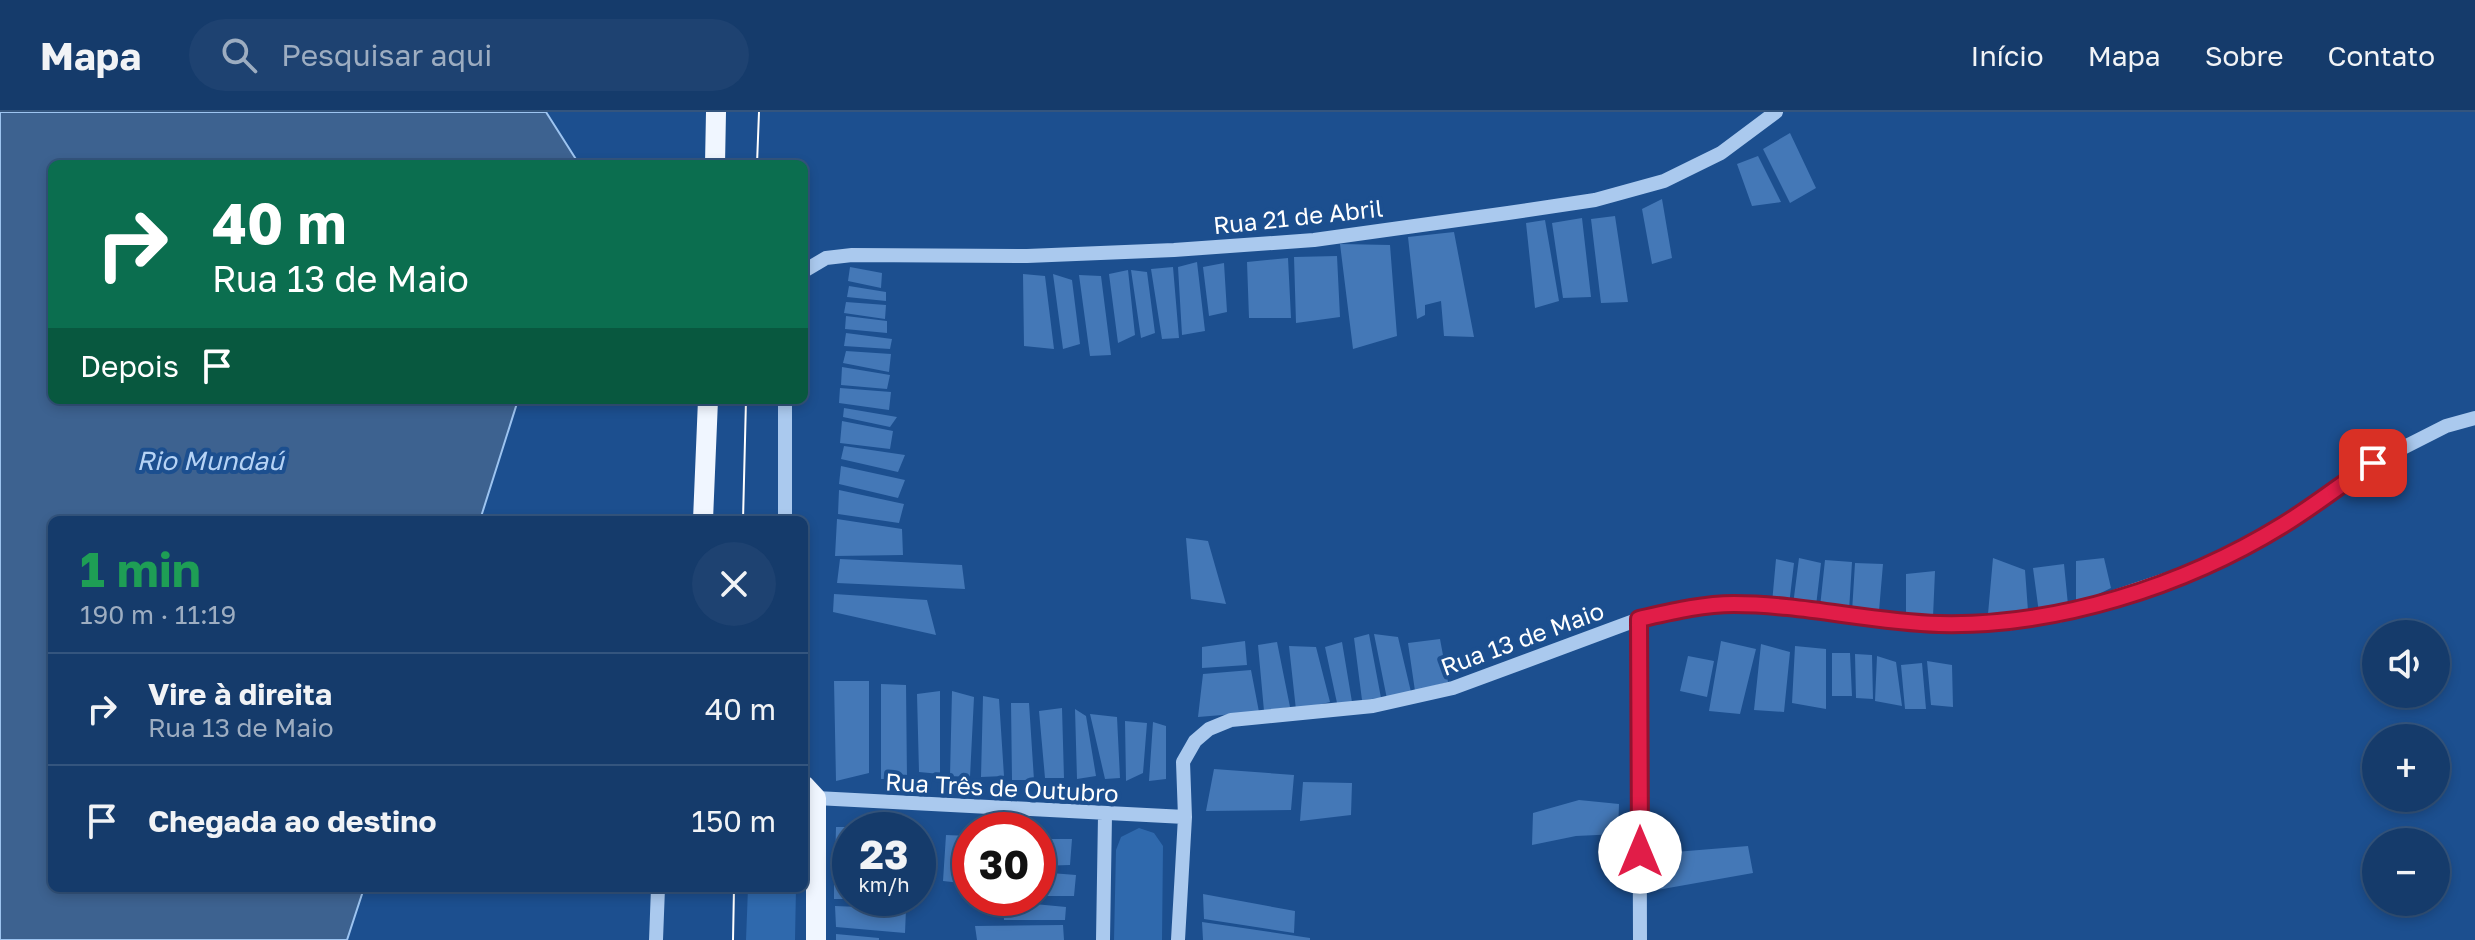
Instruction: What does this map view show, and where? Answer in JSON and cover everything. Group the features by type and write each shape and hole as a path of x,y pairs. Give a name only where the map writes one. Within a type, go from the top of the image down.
{"main road":[{"path":"715,160 716,112"},
{"path":"703,516 708,404"},
{"path":"810,791 816,940"}],"street":[{"name":"Rua 21 de Abril","path":"808,269 826,258 852,255 1027,256 1314,240 1595,200 1664,181 1721,153 1776,112"},
{"path":"785,404 785,516"},
{"name":"Rua 13 de Maio","path":"1178,940 1185,817 1183,762 1195,741 1209,729 1231,720 1373,706 1453,688 1639,619 1688,608 1735,604 1937,624 2005,624 2061,615 2189,572 2282,526 2373,463 2446,426 2475,418"},
{"path":"1639,619 1640,940"},
{"name":"Rua Três de Outubro","path":"810,791 1105,815 1185,817"},
{"path":"1103,940 1105,815"},
{"path":"656,940 658,892"}],"shaded area":[{"path":"1139,828 1154,833 1163,846 1162,940 1114,940 1116,850 1121,837"},
{"path":"748,892 796,892 795,940 746,940"}],"water":[{"name":"Rio Mundaú","path":"0,112 546,112 576,160 48,160 48,404 517,404 481,516 48,516 48,892 363,892 347,940 0,940"}],"building":[{"path":"1790,133 1816,188 1790,203 1763,149"},
{"path":"1758,156 1781,202 1752,206 1737,164"},
{"path":"1662,199 1672,258 1652,264 1642,209"},
{"path":"1615,216 1628,302 1601,303 1591,219"},
{"path":"1582,218 1591,297 1563,298 1552,223"},
{"path":"1545,220 1559,301 1535,308 1526,223"},
{"path":"1454,232 1474,337 1444,336 1441,301 1425,305 1425,315 1417,319 1408,237"},
{"path":"1340,244 1390,245 1397,336 1353,349"},
{"path":"1337,256 1340,317 1296,323 1294,257"},
{"path":"1288,258 1291,318 1249,318 1247,262"},
{"path":"1197,262 1205,331 1182,335 1178,267"},
{"path":"1224,263 1227,312 1209,316 1203,267"},
{"path":"850,267 882,273 881,288 848,281"},
{"path":"1173,267 1179,338 1162,339 1151,269"},
{"path":"1128,270 1135,335 1118,343 1109,274"},
{"path":"1131,270 1147,272 1155,333 1141,338"},
{"path":"1023,274 1045,276 1054,349 1024,346"},
{"path":"1053,274 1072,280 1080,344 1063,349"},
{"path":"1079,275 1101,276 1111,355 1090,356"},
{"path":"849,286 886,292 886,301 847,297"},
{"path":"846,302 886,305 885,319 844,313"},
{"path":"846,316 887,321 887,333 845,329"},
{"path":"846,333 892,339 890,349 844,346"},
{"path":"846,351 891,354 889,372 843,363"},
{"path":"842,367 890,375 887,389 841,385"},
{"path":"840,388 891,392 889,410 839,403"},
{"path":"844,408 897,417 890,427 843,417"},
{"path":"842,421 893,431 890,449 840,443"},
{"path":"844,446 905,455 898,472 841,459"},
{"path":"841,466 905,480 898,498 839,484"},
{"path":"839,490 904,504 899,523 838,514"},
{"path":"837,519 902,529 903,555 835,556"},
{"path":"1186,538 1208,541 1226,604 1191,599"},
{"path":"1799,558 1821,563 1816,606 1793,605"},
{"path":"1993,558 2025,570 2028,611 1988,614"},
{"path":"2104,558 2111,588 2076,605 2076,561"},
{"path":"840,559 962,565 965,589 837,583"},
{"path":"1776,559 1794,563 1789,605 1772,603"},
{"path":"1825,560 1852,562 1849,611 1820,607"},
{"path":"1855,563 1883,564 1879,611 1852,612"},
{"path":"2064,564 2068,605 2039,613 2033,568"},
{"path":"1935,571 1933,617 1906,615 1906,574"},
{"path":"834,594 927,600 936,635 833,612"},
{"path":"1369,634 1381,698 1362,700 1354,638"},
{"path":"1374,634 1398,637 1411,692 1387,699"},
{"path":"1440,639 1448,682 1415,691 1408,643"},
{"path":"1245,641 1247,665 1202,668 1202,647"},
{"path":"1721,641 1756,649 1740,714 1709,711"},
{"path":"1277,642 1290,707 1264,711 1258,645"},
{"path":"1342,642 1352,702 1337,703 1325,647"},
{"path":"1761,644 1790,652 1784,712 1754,710"},
{"path":"1289,646 1316,647 1330,702 1296,710"},
{"path":"1795,646 1826,649 1826,709 1792,703"},
{"path":"1832,653 1850,653 1852,696 1832,696"},
{"path":"1855,654 1872,655 1873,699 1856,698"},
{"path":"1688,656 1714,661 1707,697 1680,691"},
{"path":"1877,656 1896,662 1902,706 1875,701"},
{"path":"1927,661 1952,665 1953,707 1931,705"},
{"path":"1922,663 1926,709 1905,709 1901,665"},
{"path":"1251,670 1259,712 1198,717 1203,674"},
{"path":"834,681 869,681 869,773 836,781"},
{"path":"881,684 906,685 907,779 881,779"},
{"path":"940,691 940,774 919,772 917,694"},
{"path":"952,691 974,697 970,777 950,776"},
{"path":"983,696 999,699 1004,776 981,777"},
{"path":"1011,703 1029,703 1034,780 1012,780"},
{"path":"1062,708 1064,778 1045,778 1039,711"},
{"path":"1075,709 1086,716 1096,776 1077,779"},
{"path":"1090,714 1117,717 1120,778 1105,779"},
{"path":"1125,721 1147,723 1143,773 1126,781"},
{"path":"1153,722 1166,726 1166,779 1149,781"},
{"path":"1214,769 1294,775 1291,810 1206,811"},
{"path":"1303,782 1352,783 1351,815 1300,821"},
{"path":"1579,800 1619,804 1618,834 1576,836 1532,845 1533,813"},
{"path":"946,835 952,835 952,882 943,881"},
{"path":"1056,839 1072,839 1070,865 1056,865"},
{"path":"1748,846 1753,873 1657,890 1663,853"},
{"path":"1056,873 1076,875 1074,896 1056,896"},
{"path":"1203,894 1295,911 1294,933 1204,919"},
{"path":"1056,906 1066,907 1065,920 1004,920 1004,916 1056,916"},
{"path":"835,916 906,916 905,933 836,927"},
{"path":"1202,922 1310,938 1310,940 1203,940"},
{"path":"1063,925 1064,940 977,940 975,926"},
{"path":"836,934 879,938 879,940 836,940"}],"tram line":[{"path":"757,160 759,112"},
{"path":"743,516 746,404"},
{"path":"733,940 734,892"}],"route":[{"path":"1640,852 1639,619 1688,608 1735,604 1860,619 1937,624 2005,624 2061,615 2189,572 2282,526 2373,463"}]}
